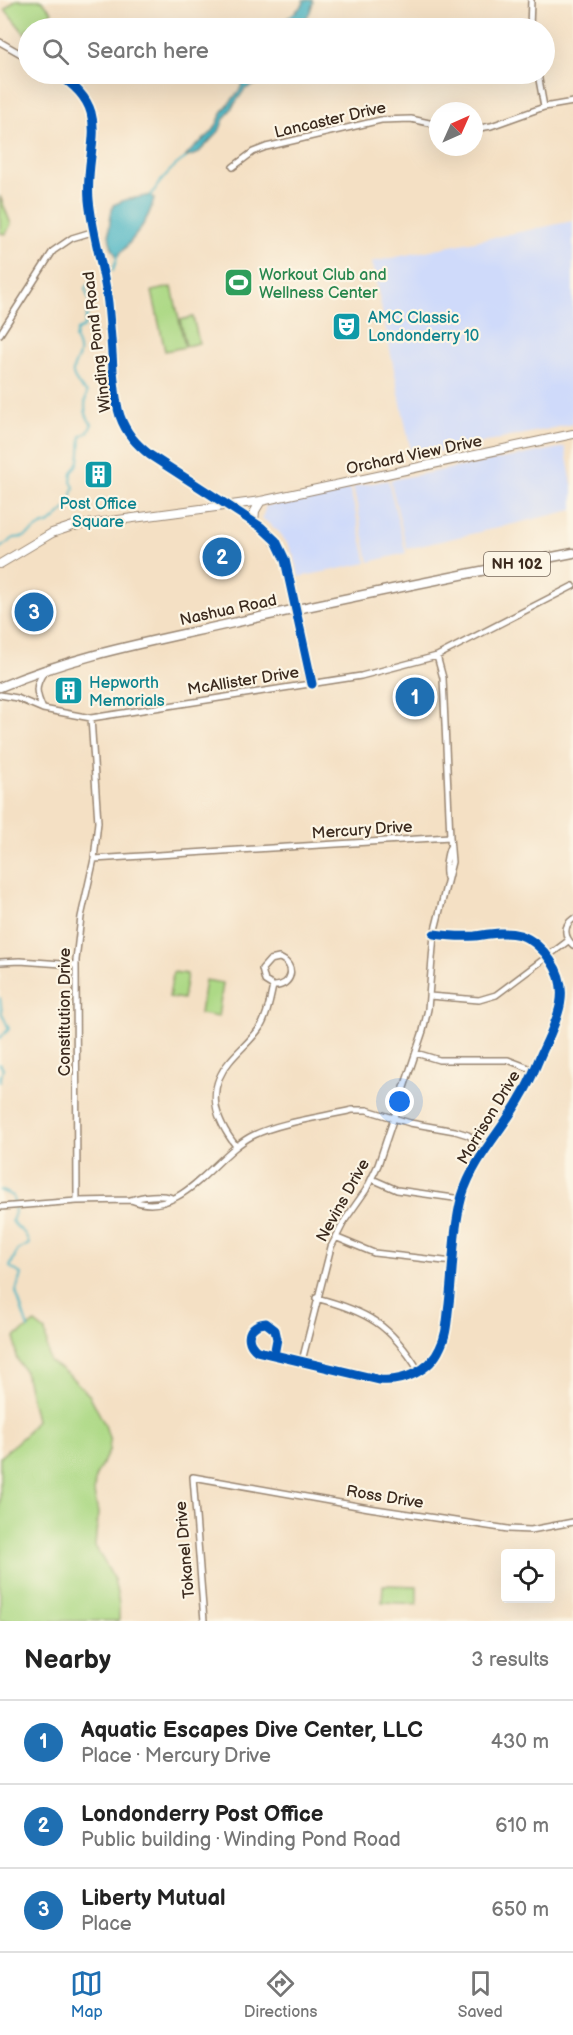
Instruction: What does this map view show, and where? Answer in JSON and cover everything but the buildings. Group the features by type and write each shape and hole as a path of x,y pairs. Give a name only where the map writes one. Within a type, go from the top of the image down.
{"main road":[{"name":"Nashua Road","path":"0,687 46,669 116,650 451,576 573,553"}],"street":[{"path":"530,18 531,0"},
{"path":"0,42 18,52"},
{"name":"Winding Pond Road","path":"70,84 79,91 87,103 93,119 94,133 88,183 90,209 108,303 116,396 123,424 135,443 150,456 254,522 271,536 283,554 312,684"},
{"path":"540,84 544,107"},
{"path":"483,127 544,107 573,102"},
{"name":"Lancaster Drive","path":"233,167 253,152 266,147 366,123 396,118 429,123"},
{"path":"0,334 53,251 72,237 95,231"},
{"name":"Orchard View Drive","path":"0,564 52,533 73,526 261,501 573,434"},
{"path":"254,522 255,511 261,501"},
{"name":"McAllister Drive","path":"0,695 17,698 43,709 91,718 383,672 437,656 573,586"},
{"path":"437,656 443,678 450,837"},
{"path":"43,709 36,694 36,686 46,669"},
{"name":"Constitution Drive","path":"77,1201 76,965 81,917 94,859 98,807 91,718"},
{"name":"Nevins Drive","path":"302,1361 328,1255 335,1237 372,1179 426,1020 434,934 452,862 453,850 450,847 450,837"},
{"name":"Mercury Drive","path":"94,859 450,837"},
{"path":"429,996 479,1000 496,995 548,956 571,943 566,929 573,919"},
{"name":"Morrison Drive","path":"274,1355 276,1330 266,1323 256,1325 250,1332 250,1344 257,1351 380,1380 397,1380 419,1371 431,1362 437,1355 444,1338 461,1198 472,1170 522,1096 562,1002 558,973 548,956 533,942 519,935 495,933 457,937 434,934"},
{"path":"282,959 290,967 291,977 285,984 273,986 264,979 263,966 270,960 282,959"},
{"path":"0,962 76,965"},
{"path":"236,1146 226,1133 217,1114 216,1089 224,1069 265,1020 273,986"},
{"path":"416,1053 439,1060 508,1060 534,1070"},
{"path":"1,1207 77,1201 158,1202 194,1187 236,1146 264,1131 352,1110 367,1110 394,1119 462,1132 486,1148"},
{"path":"372,1179 397,1190 461,1198"},
{"path":"335,1237 385,1256 453,1262"},
{"path":"316,1298 353,1308 369,1317 387,1330 409,1354 419,1371"},
{"name":"Ross Drive","path":"193,1477 369,1508 508,1529 531,1530 573,1522"},
{"name":"Tokanel Drive","path":"193,1477 204,1621"}],"shaded area":[{"path":"573,221 573,424 412,457 372,262"},
{"path":"565,447 573,489 573,510 407,549 390,480"},
{"path":"388,480 406,553 369,562 353,487"},
{"path":"350,488 367,563 299,577 289,546 279,532 262,518 266,506"}],"green space":[{"path":"16,0 42,0 52,12 44,18 18,18 18,25 5,9"},
{"path":"0,196 11,224 6,234 0,233"},
{"path":"172,287 185,347 165,351 152,291"},
{"path":"193,317 199,343 186,346 180,320"},
{"path":"173,972 187,974 183,999 169,997"},
{"path":"205,980 223,983 218,1017 200,1014"},
{"path":"35,1323 45,1331 49,1361 69,1375 90,1396 105,1425 110,1441 109,1451 95,1478 94,1493 98,1513 95,1546 114,1579 119,1604 119,1621 0,1621 0,1457 27,1433 36,1420 25,1372 16,1357 15,1337"},
{"path":"383,1585 417,1586 417,1604 382,1602"}],"water":[{"path":"303,0 313,2 306,18 288,18 298,10 304,3"},
{"path":"242,84 256,84 245,89 224,119 219,131 198,153 185,158 214,129 224,110 240,90"},
{"path":"151,195 154,199 144,223 117,257 109,238 113,205"}],"waterway":[{"path":"150,197 166,175 186,158"},
{"path":"113,271 118,254"},
{"path":"0,548 14,538 24,537 50,523 69,506 74,487 71,482 72,472 79,460 81,436 88,432 92,424 85,410 87,393 73,376 73,370 79,355 75,339 77,330 84,327 90,302 85,289 93,278"},
{"path":"0,998 2,1014 9,1029 0,1038"},
{"path":"0,1064 3,1069 0,1081"},
{"path":"0,1190 13,1196 15,1212 12,1221 26,1235 29,1244 17,1251 10,1267 21,1274 16,1292 28,1328"}],"cycle path":[{"path":"70,84 86,101 92,115 89,200 106,290 115,394 122,422 132,438 150,455 261,527 276,541 285,560 312,684"},
{"path":"274,1355 277,1339 275,1330 266,1323 255,1326 249,1338 257,1351 380,1380 406,1377 423,1369 430,1363 442,1343 446,1327 455,1236 462,1196 481,1156 528,1084 557,1017 561,983 545,953 529,939 520,935 509,933 475,936 434,934"}],"place":[{"name":"Workout Club and Wellness Center","path":"238,283"},
{"name":"AMC Classic Londonderry 10","path":"347,326"},
{"name":"Post Office Square","path":"98,475"},
{"name":"Londonderry Post Office","path":"222,557"},
{"name":"Liberty Mutual","path":"34,612"},
{"name":"Hepworth Memorials","path":"68,691"},
{"name":"Aquatic Escapes Dive Center, LLC","path":"415,697"}]}
